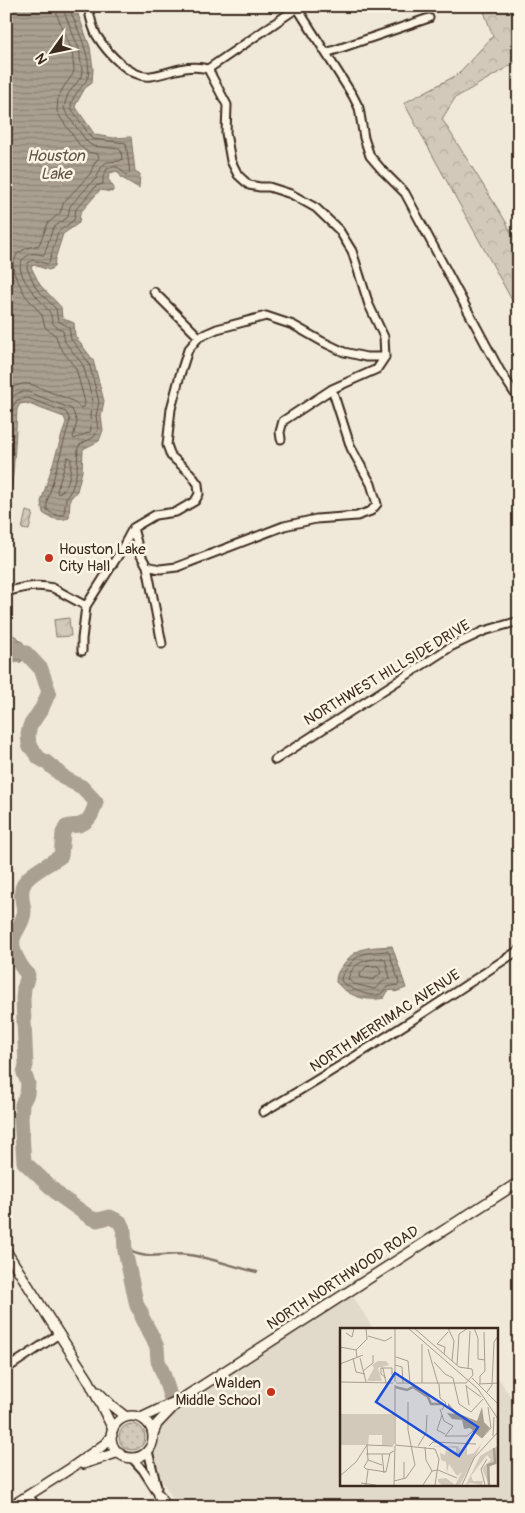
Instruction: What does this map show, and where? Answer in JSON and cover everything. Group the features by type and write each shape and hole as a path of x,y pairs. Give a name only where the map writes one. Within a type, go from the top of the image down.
{"street":[{"path":"88,6 96,35 116,60 132,72 148,76 175,69 198,66 208,68 296,7 353,96 358,108 370,156 405,193 497,366 519,400"},
{"path":"326,53 429,18"},
{"path":"208,68 227,105 226,133 231,162 238,175 249,185 269,187 292,194 316,208 339,230 352,251 369,306 384,337 385,358 377,369 332,389 283,421 280,432 281,438"},
{"path":"154,292 199,337"},
{"path":"82,651 86,606 133,528 155,515 176,512 195,501 199,494 198,484 190,473 171,456 167,445 171,409 188,350 199,337 217,329 266,316 293,325 344,352 366,357 385,358"},
{"path":"147,566 160,569 177,567 284,526 316,519 357,516 372,511 377,504 371,484 350,448 332,389"},
{"path":"133,528 140,554 147,566 162,644"},
{"path":"6,592 22,587 48,586 86,606"},
{"name":"NORTHWEST HILLSIDE DRIVE","path":"275,760 452,646 484,631 519,621"},
{"name":"NORTH MERRIMAC AVENUE","path":"263,1112 430,1010 519,950"},
{"name":"NORTH NORTHWOOD ROAD","path":"141,1418 183,1398 519,1182"},
{"path":"6,1251 89,1381 112,1432 114,1447 125,1456 138,1457 148,1451 153,1434 147,1422 141,1418 136,1416 120,1420 112,1432 105,1444 10,1507"},
{"path":"6,1369 59,1334"},
{"path":"89,1381 112,1406 126,1417"},
{"name":"NORTH NORTHWOOD ROAD","path":"153,1434 157,1424 183,1398"},
{"path":"148,1451 159,1495"},
{"path":"71,1468 119,1452"},
{"path":"132,1458 143,1470 165,1507"},
{"path":"28,1495 37,1507"}],"shaded area":[{"name":"Walden Middle School","path":"349,1290 372,1328 340,1328 340,1486 498,1486 498,1377 519,1410 519,1507 178,1507 136,1437"}],"green space":[{"path":"482,6 519,6 519,66 518,61 455,98 442,119 506,222 519,248 519,313 404,103 457,75 493,36"},
{"path":"26,511 33,513 29,530 22,529"},
{"path":"69,618 71,636 56,637 54,620"},
{"path":"132,1424 141,1428 145,1437 141,1446 132,1450 123,1446 119,1437 123,1428"}],"water":[{"name":"Houston Lake","path":"6,6 75,6 90,47 93,69 92,83 85,88 75,106 95,135 114,138 131,137 135,171 140,174 139,188 122,178 117,171 110,173 108,179 114,188 112,192 100,190 80,213 79,223 63,234 54,267 49,270 34,265 31,267 40,285 61,307 62,318 74,323 75,336 93,360 104,401 101,416 103,430 99,441 83,449 82,471 77,491 70,499 69,518 52,518 43,513 41,502 66,422 64,417 26,403 20,404 17,409 12,485 6,530"},
{"path":"6,632 18,638 27,648 29,656 21,662 13,663 11,656 6,652"},
{"path":"392,946 406,988 395,992 394,990 388,991 384,998 371,999 358,997 346,991 336,982 340,969 353,954 364,949"}],"waterway":[{"path":"6,644 26,653 41,669 49,692 42,708 30,726 28,734 29,745 39,758 66,779 82,787 96,802 86,822 66,827 63,833 61,856 30,876 22,890 24,915 14,936 13,946 16,957 28,975 23,999 26,1065 24,1073 28,1083 27,1094 22,1104 21,1119 24,1162 60,1196 91,1218 97,1220 110,1217 120,1222 124,1231 125,1251 137,1306 157,1347 158,1361 171,1399"},
{"path":"125,1248 148,1256 180,1254 198,1256 257,1272"}],"place":[{"name":"Houston Lake City Hall","path":"49,558"},
{"name":"Walden Middle School","path":"271,1392"}]}
